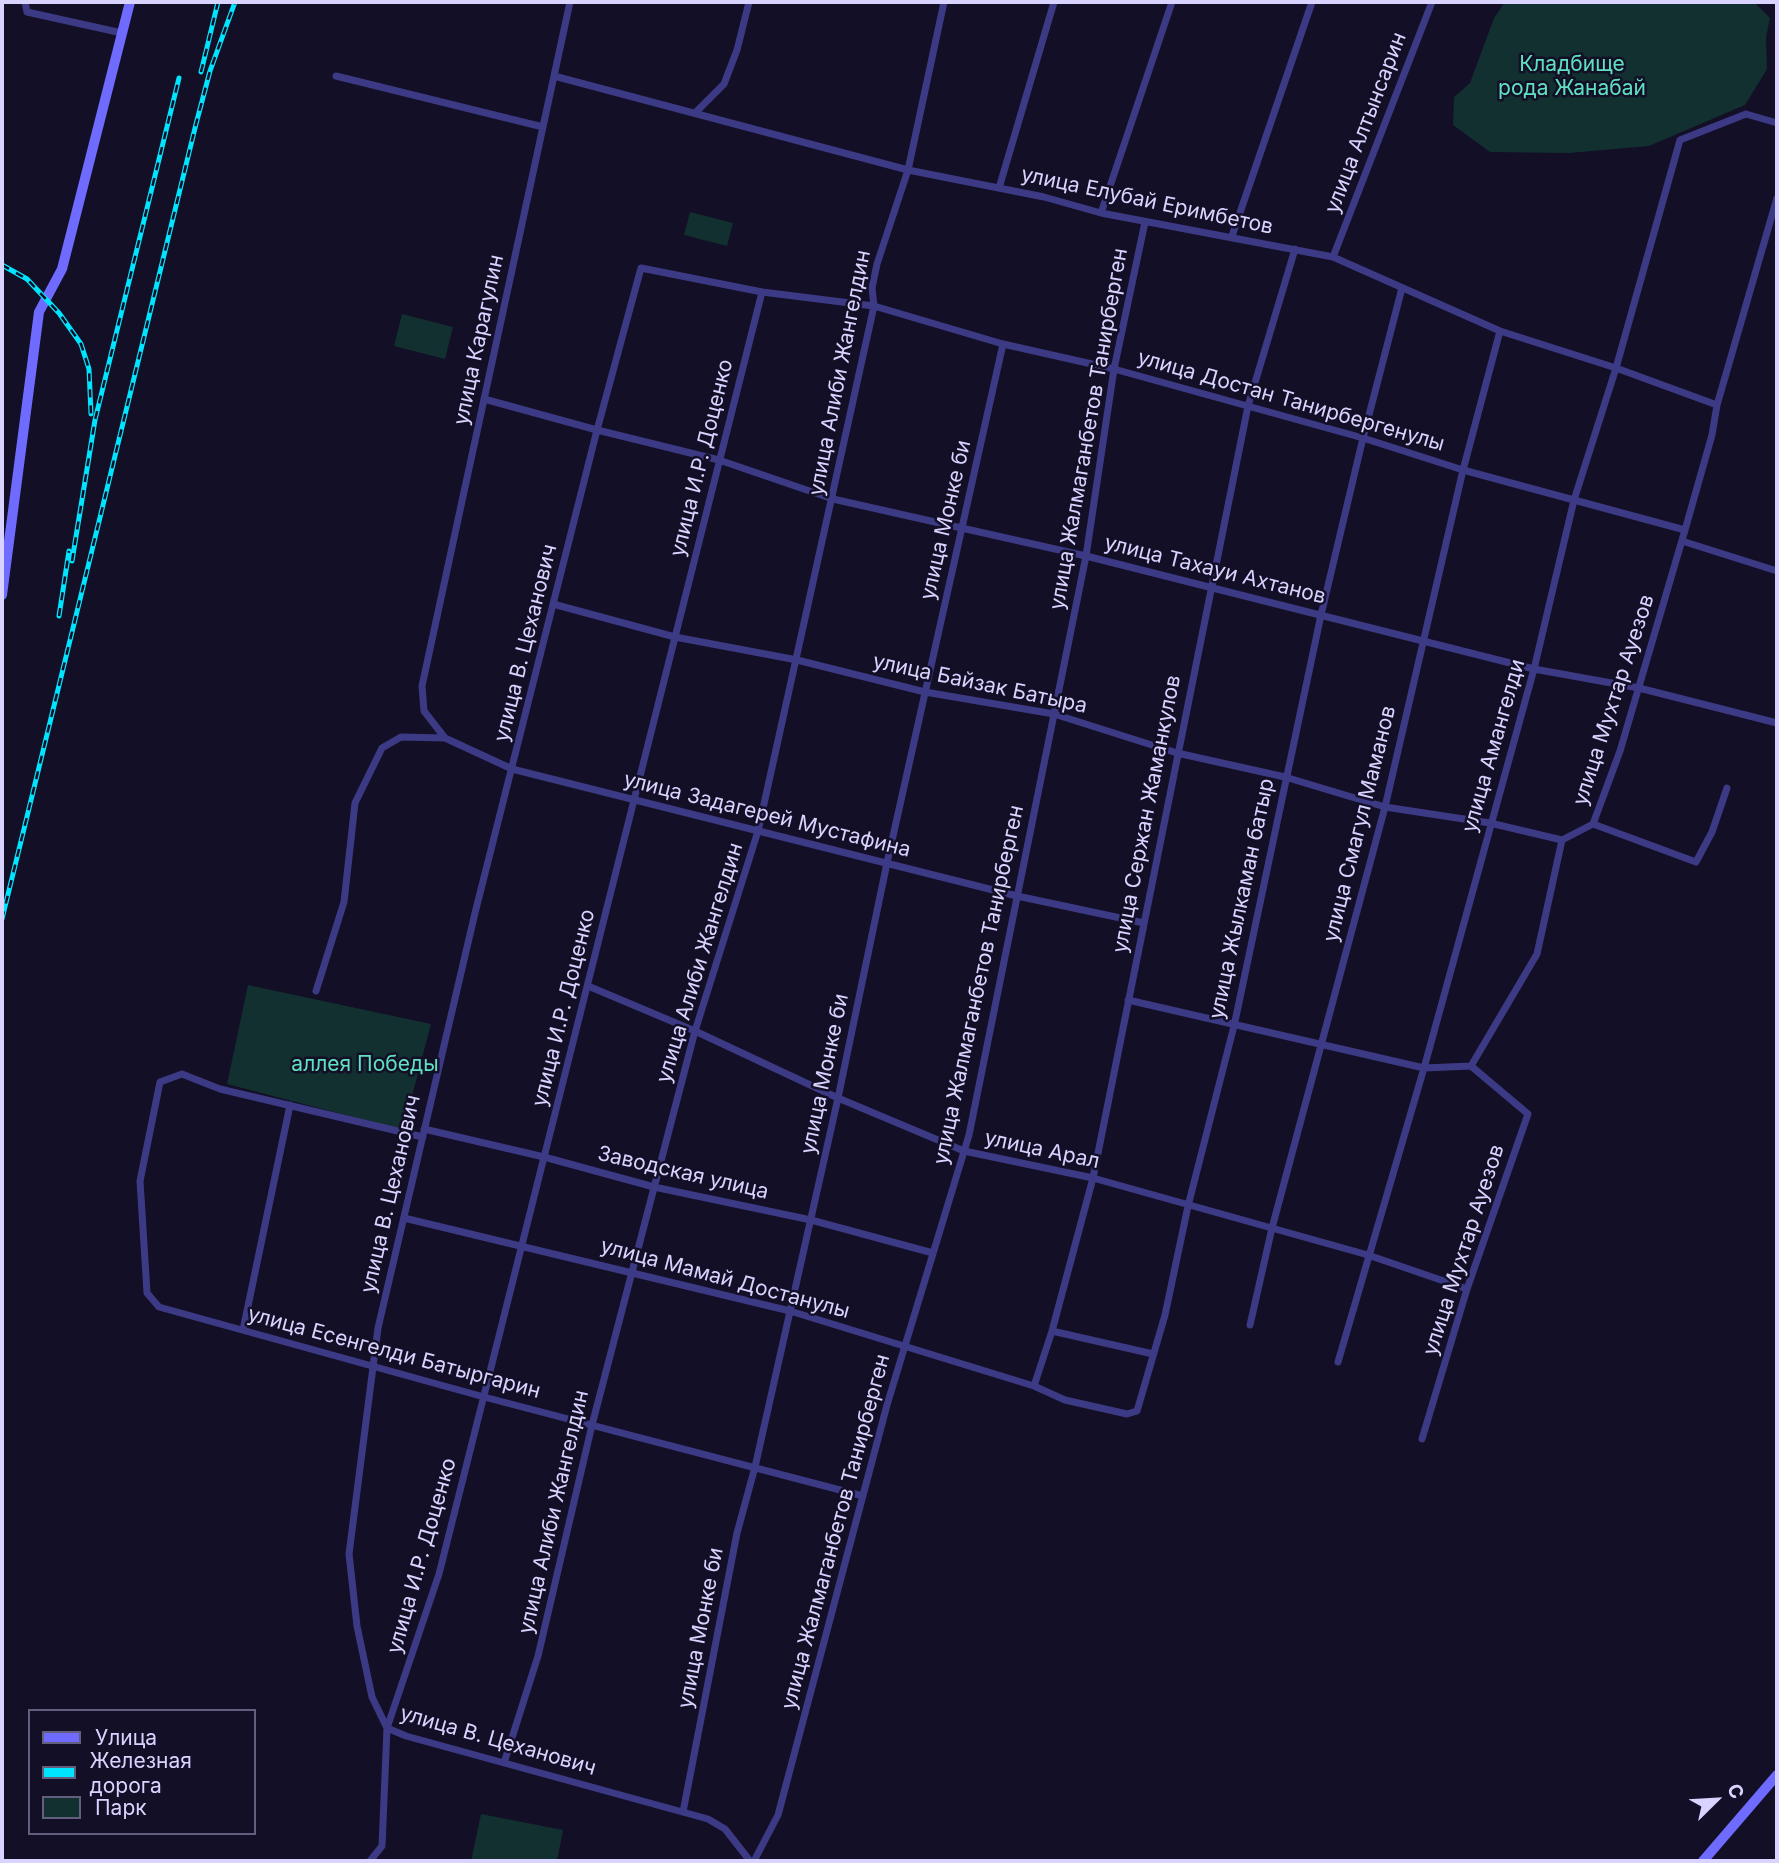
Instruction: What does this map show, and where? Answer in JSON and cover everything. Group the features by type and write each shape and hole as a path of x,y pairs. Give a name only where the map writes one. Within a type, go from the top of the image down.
{"street":[{"path":"25,2 27,12 122,33"},
{"path":"2,594 39,312 62,269 130,2"},
{"name":"улица Карагулин","path":"422,686 570,2"},
{"path":"695,113 724,84 737,50 749,2"},
{"name":"улица Алиби Жангелдин","path":"503,1763 538,1656 592,1425 695,1031 758,831 874,306 872,288 877,264 908,170 944,2"},
{"path":"999,188 1054,2"},
{"path":"1101,213 1172,2"},
{"path":"1232,236 1312,2"},
{"name":"улица Алтынсарин","path":"1333,257 1433,2"},
{"path":"336,76 543,127"},
{"name":"улица Елубай Еримбетов","path":"554,76 908,170 999,188 1101,213 1333,257 1500,331 1616,368 1717,405"},
{"name":"улица Амангелди","path":"1338,1362 1424,1068 1534,669 1574,500 1616,368 1680,140 1746,114 1777,123"},
{"name":"улица Мухтар Ауезов","path":"1562,840 1593,824 1620,751 1682,541 1712,435 1717,405 1777,198"},
{"name":"улица Жалмаганбетов Танирберген","path":"752,1861 778,1815 904,1348 964,1151 1086,556 1114,369 1145,222"},
{"name":"улица Сержан Жаманкулов","path":"1034,1386 1052,1331 1093,1178 1248,406 1294,249"},
{"name":"улица Достан Танирбергенулы","path":"641,268 762,292 874,306 1003,344 1114,369 1248,406 1363,438 1463,470 1685,530"},
{"name":"улица В. Цеханович","path":"641,268 597,430 475,913 378,1328 349,1553 357,1626 372,1697 387,1728 406,1736 708,1819 725,1829 752,1861"},
{"name":"улица Жылкаман батыр","path":"1034,1386 1065,1400 1127,1415 1137,1410 1165,1315 1188,1206 1234,1026 1321,615 1402,288"},
{"name":"улица И.Р. Доценко","path":"387,1728 439,1574 762,292"},
{"name":"улица Смагул Маманов","path":"1250,1325 1272,1228 1385,807 1463,470 1500,331"},
{"name":"улица Монке би","path":"683,1812 737,1533 755,1468 811,1220 887,863 1003,344"},
{"name":"улица Тахауи Ахтанов","path":"484,399 719,460 833,499 1086,556 1534,669 1639,688 1777,723"},
{"path":"1682,541 1777,572"},
{"name":"улица Байзак Батыра","path":"553,604 675,637 797,660 925,692 1054,714 1177,753 1285,777 1385,807 1490,823 1562,840"},
{"name":"улица Задагерей Мустафина","path":"422,686 425,711 445,738 512,769 1017,896 1144,923"},
{"path":"316,991 344,902 355,803 382,748 401,737 445,738"},
{"path":"1593,824 1696,862 1712,832 1727,788"},
{"path":"1128,1000 1424,1068 1471,1066 1537,954 1562,840"},
{"name":"улица Арал","path":"588,986 964,1151 1093,1178 1368,1255 1467,1289"},
{"name":"улица Мухтар Ауезов","path":"1422,1439 1467,1289 1528,1114 1471,1066"},
{"name":"Заводская улица","path":"159,1307 147,1293 140,1181 160,1082 182,1074 220,1089 544,1157 654,1187 811,1220 933,1253"},
{"path":"243,1330 290,1105"},
{"name":"улица Мамай Достанулы","path":"404,1218 790,1311 1034,1386"},
{"name":"улица Есенгелди Батыргарин","path":"159,1307 484,1397 863,1496"},
{"path":"1052,1331 1153,1354"},
{"path":"370,1861 382,1846 387,1728"},
{"path":"1703,1861 1777,1775"}],"green space":[{"name":"Кладбище рода Жанабай","path":"1505,2 1754,2 1770,18 1766,37 1767,69 1745,105 1649,146 1569,153 1490,152 1453,125 1454,97 1470,83 1494,18"},
{"path":"690,212 733,223 727,246 684,235"},
{"path":"402,314 453,327 445,359 394,346"},
{"name":"аллея Победы","path":"248,985 431,1024 403,1130 227,1084"},
{"path":"481,1814 563,1830 557,1861 471,1861"}],"railway":[{"path":"201,72 218,2"},
{"path":"2,919 196,124 210,71 235,2"},
{"path":"72,561 95,420 179,78"},
{"path":"2,265 27,279 59,313 81,344 89,369 91,414"},
{"path":"59,616 69,551"}]}
